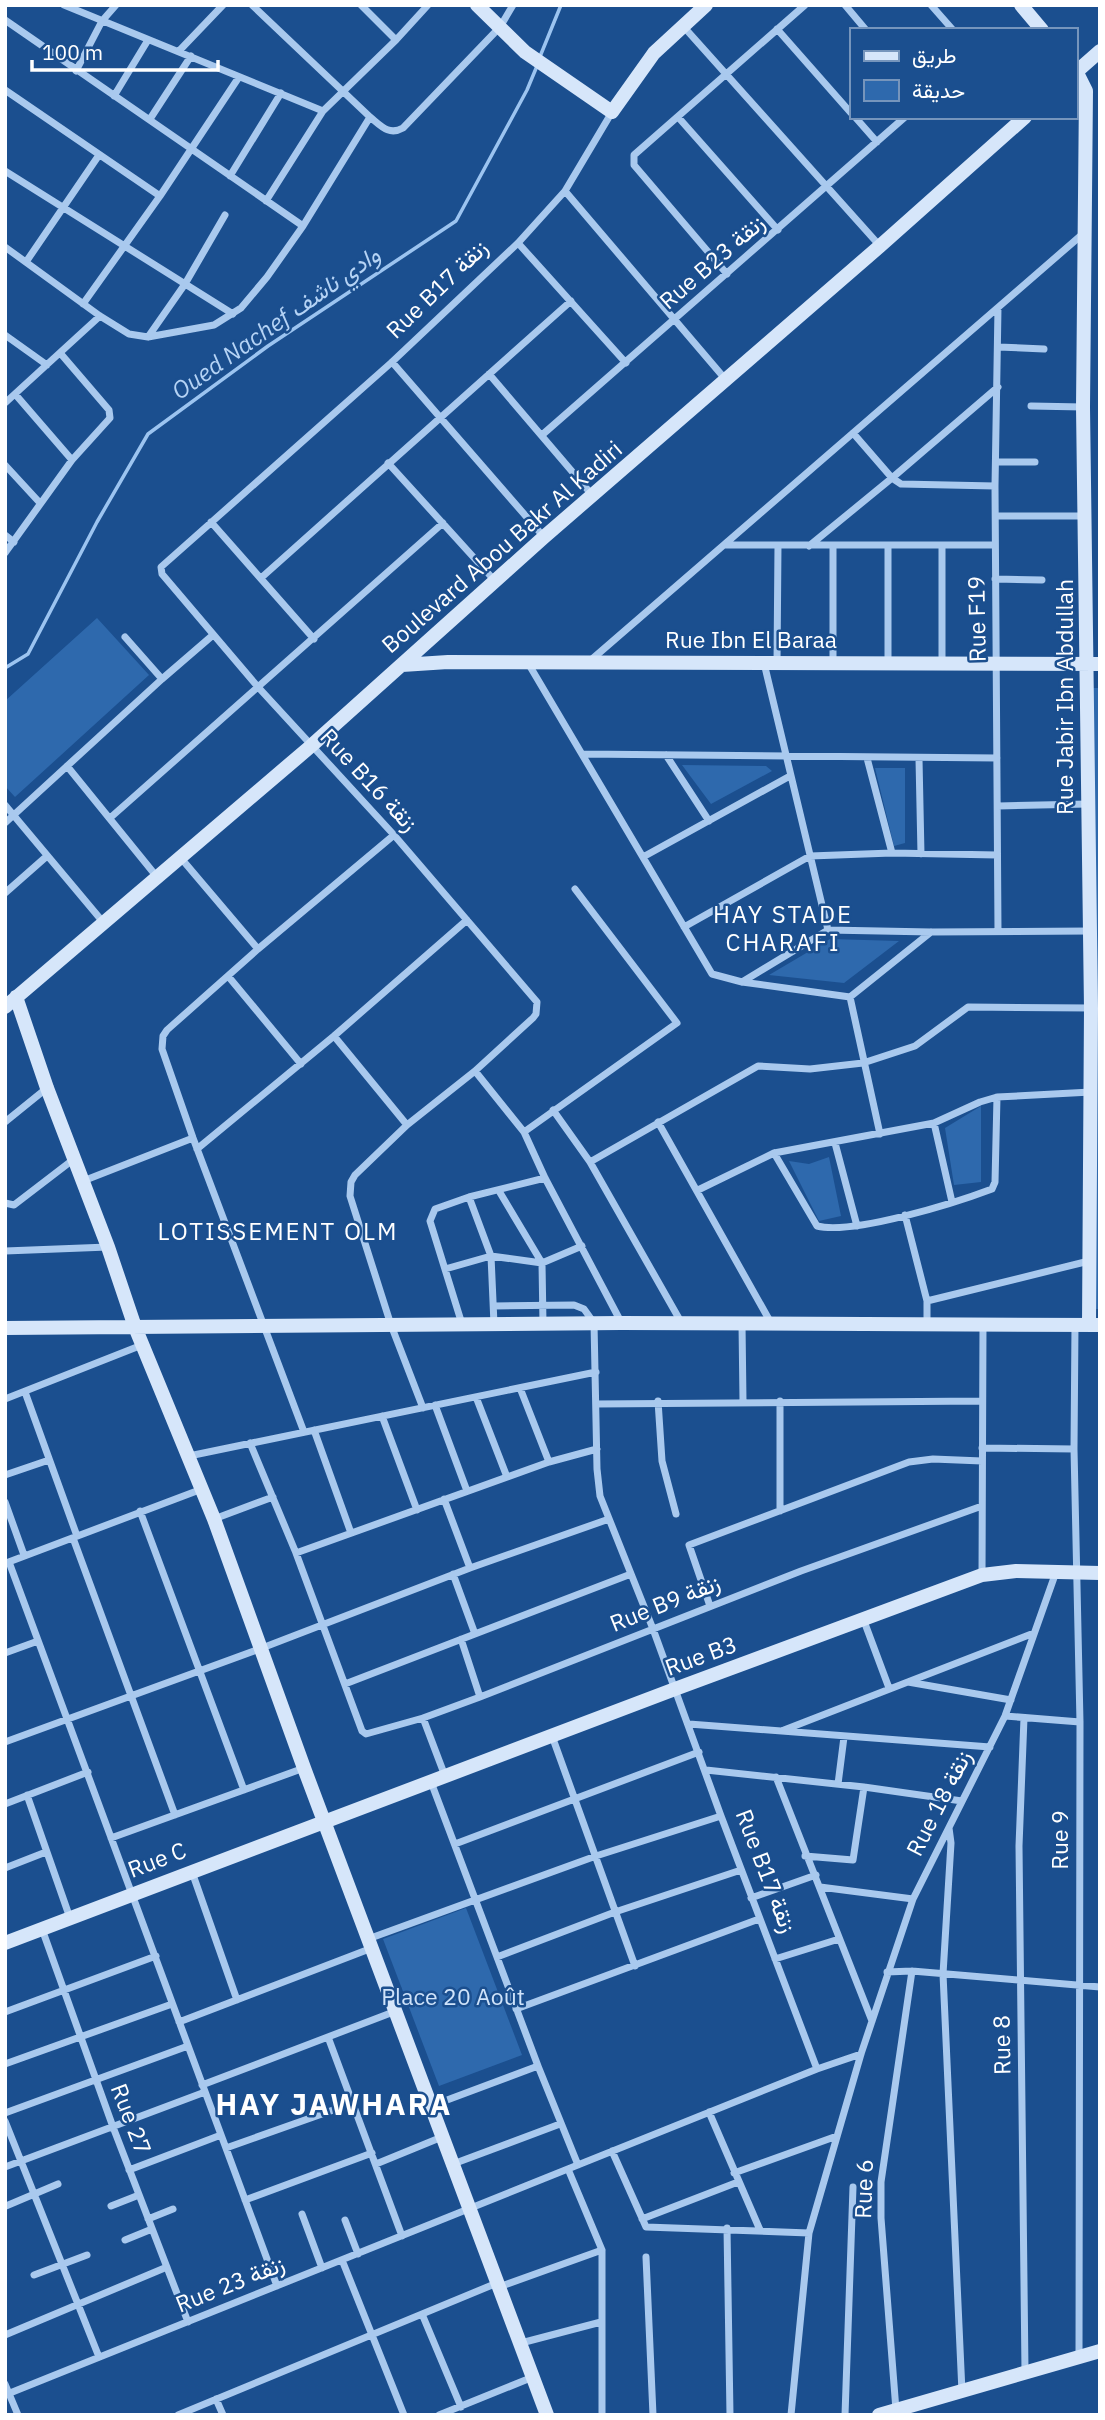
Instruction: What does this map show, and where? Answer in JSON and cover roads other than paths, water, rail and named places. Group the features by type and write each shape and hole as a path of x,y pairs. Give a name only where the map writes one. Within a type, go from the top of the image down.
{"main road":[{"path":"477,5 525,52 612,112"},
{"name":"Rue B17 زنقة","path":"612,112 654,53 706,5"},
{"path":"1021,5 1040,28"},
{"path":"1077,70 1099,53"},
{"name":"Rue Jabir Ibn Abdullah","path":"1077,73 1086,91 1083,407 1094,664 1088,804 1091,1008 1088,1325"},
{"name":"Boulevard Abou Bakr Al Kadiri","path":"11,1002 311,746 544,537 1023,119"},
{"name":"Rue Ibn El Baraa","path":"402,665 448,662 1094,664"},
{"path":"11,1002 83,1181 142,1345 214,1519 304,1768 547,2415"},
{"path":"5,1328 543,1323 1088,1325"},
{"name":"Rue B3","path":"325,1821 982,1576 999,1572 1100,1573"},
{"name":"Rue C","path":"5,1943 325,1821"},
{"path":"879,2415 1100,2351"}],"street":[{"path":"64,5 323,111"},
{"path":"76,71 102,21 116,5"},
{"path":"178,51 223,5"},
{"path":"253,5 370,117 384,129 395,131 403,128 500,27 513,5"},
{"path":"361,5 397,40"},
{"path":"266,201 323,111 397,40 428,5"},
{"path":"727,274 634,165 634,155 805,5"},
{"path":"845,5 864,28"},
{"path":"931,5 951,28"},
{"path":"5,20 303,226"},
{"path":"682,25 880,246"},
{"path":"777,29 850,112"},
{"path":"114,96 148,40"},
{"path":"149,119 191,56"},
{"path":"83,304 239,77"},
{"path":"5,90 159,197"},
{"path":"230,176 281,93"},
{"name":"Rue B17 زنقة","path":"161,570 162,564 392,362 518,243 565,191 612,112"},
{"path":"5,247 129,334 148,337 214,325 233,314 267,277 303,226 370,117"},
{"path":"678,117 778,230"},
{"path":"857,119 877,142"},
{"name":"Rue B23 زنقة","path":"542,435 903,119"},
{"path":"26,262 99,155"},
{"path":"5,171 233,314"},
{"path":"565,191 726,380"},
{"path":"148,337 185,284 225,215"},
{"path":"589,662 1085,232"},
{"path":"518,243 626,363"},
{"path":"261,578 571,301"},
{"name":"Rue F19","path":"998,308 995,486 998,930"},
{"path":"5,403 100,316"},
{"path":"5,335 47,365"},
{"path":"998,347 1044,349"},
{"path":"5,553 72,460 109,420 108,410 61,354"},
{"path":"392,362 544,537"},
{"path":"489,374 593,496"},
{"path":"809,546 998,387"},
{"path":"15,394 72,460"},
{"path":"1031,406 1083,407"},
{"path":"853,433 896,482 909,485 995,486"},
{"path":"997,462 1035,462"},
{"path":"388,463 496,582"},
{"path":"5,465 40,503"},
{"path":"996,516 1086,516"},
{"path":"211,522 314,639"},
{"path":"110,818 443,523"},
{"path":"5,535 14,542"},
{"path":"724,545 995,544"},
{"path":"778,545 771,663 790,776 828,930"},
{"path":"833,663 834,545"},
{"path":"888,545 888,663"},
{"path":"942,545 942,663"},
{"name":"Rue B16 زنقة","path":"161,570 258,687 394,835 537,1002 538,1007 533,1018 475,1071"},
{"path":"995,579 1042,580"},
{"path":"5,823 213,635"},
{"path":"125,637 162,679"},
{"path":"527,662 709,971 720,978 741,982 850,997 930,932"},
{"path":"582,754 997,758"},
{"path":"666,755 709,821"},
{"path":"867,758 892,853"},
{"path":"919,759 921,854"},
{"path":"67,766 158,877"},
{"path":"643,857 790,776"},
{"path":"998,806 1088,804"},
{"path":"5,805 103,922"},
{"path":"304,1432 193,1138 162,1049 163,1036 258,949 394,835"},
{"path":"684,927 810,856 892,853 998,855"},
{"path":"5,893 47,856"},
{"path":"180,857 258,949"},
{"path":"524,1132 677,1023 575,889"},
{"path":"197,1149 334,1036 467,920"},
{"path":"741,982 828,930 1090,931"},
{"path":"228,976 300,1064"},
{"path":"850,997 880,1134"},
{"path":"590,1162 758,1066 810,1069 863,1063 915,1046 968,1007 1091,1008"},
{"path":"334,1036 407,1125"},
{"path":"423,1408 391,1325 349,1188 355,1175 407,1125 475,1071 524,1132 545,1178 621,1323"},
{"path":"5,1122 47,1088"},
{"path":"698,1190 774,1153 934,1122 997,1097 1091,1092"},
{"path":"774,1153 814,1224 820,1228 857,1226 905,1215 992,1189 995,1182 997,1097"},
{"path":"553,1110 590,1162 681,1323"},
{"path":"658,1122 771,1323"},
{"path":"934,1122 952,1202"},
{"path":"83,1181 193,1138"},
{"path":"835,1143 857,1226"},
{"path":"5,1203 14,1205 74,1160"},
{"path":"463,1324 430,1221 435,1209 469,1197 545,1178"},
{"path":"499,1191 542,1263 543,1323"},
{"path":"469,1197 491,1256 494,1324"},
{"path":"905,1215 927,1301 927,1324"},
{"path":"445,1269 491,1256 542,1263 582,1246"},
{"path":"5,1251 108,1247"},
{"path":"927,1301 1090,1260"},
{"path":"494,1306 580,1307 594,1323"},
{"name":"Rue B17 زنقة","path":"594,1323 598,1484 817,2069"},
{"path":"742,1324 743,1401"},
{"path":"982,1576 984,1324"},
{"name":"Rue 9","path":"1079,2356 1080,1722 1074,1449 1088,1325"},
{"path":"5,1399 142,1345"},
{"path":"189,1456 596,1372"},
{"path":"520,1388 549,1462"},
{"path":"24,1392 175,1815"},
{"path":"476,1397 507,1477"},
{"path":"658,1401 662,1461 676,1514"},
{"path":"596,1404 658,1401 982,1401"},
{"path":"780,1401 780,1511"},
{"path":"435,1405 467,1491"},
{"path":"382,1416 417,1510"},
{"path":"314,1430 351,1533"},
{"path":"250,1443 296,1553 345,1684 631,1574"},
{"path":"982,1448 1074,1449"},
{"path":"296,1553 549,1462 597,1449"},
{"path":"710,1606 689,1545 909,1462 933,1459 982,1461"},
{"path":"5,1475 49,1460"},
{"path":"202,1489 7,1562 88,1772 277,2286"},
{"path":"214,1519 273,1497"},
{"path":"444,1499 470,1568"},
{"path":"5,1502 24,1555"},
{"name":"Rue B9 زنقة","path":"345,1684 362,1731 368,1734 480,1697 710,1606 982,1506"},
{"path":"140,1511 244,1790"},
{"path":"5,1742 262,1648 453,1574 609,1519"},
{"name":"Rue 18 زنقة","path":"791,2415 809,2233 861,2054 913,1899 1005,1716 1056,1572"},
{"path":"453,1574 475,1634"},
{"path":"864,1621 889,1688"},
{"path":"780,1732 1034,1633"},
{"path":"461,1639 480,1697"},
{"path":"5,1653 38,1641"},
{"path":"906,1681 1011,1700"},
{"path":"1005,1716 1080,1722"},
{"path":"423,1718 445,1776"},
{"name":"Rue 8","path":"1024,1718 1020,1827 1020,1980 1025,2371"},
{"path":"689,1724 990,1747"},
{"path":"552,1736 635,1966"},
{"path":"838,1784 844,1737"},
{"path":"455,1844 699,1752"},
{"path":"111,1838 304,1768"},
{"path":"706,1770 864,1787 962,1801"},
{"path":"5,1804 88,1772"},
{"path":"776,1777 872,2022"},
{"path":"431,1782 516,2010 578,2165"},
{"path":"805,1856 853,1860 864,1787"},
{"path":"27,1795 70,1917"},
{"path":"179,2022 476,1901 596,1856 721,1816"},
{"path":"949,1827 951,1843 943,1974 962,2392"},
{"path":"5,1868 46,1852"},
{"path":"497,1957 741,1870"},
{"path":"192,1871 237,2000"},
{"path":"751,1898 816,1875"},
{"path":"820,1887 913,1899"},
{"path":"516,2010 759,1919"},
{"name":"Rue 27","path":"41,1928 129,2170 188,2322"},
{"path":"775,1959 839,1939"},
{"path":"5,2012 156,1955"},
{"path":"887,1972 912,1971 1100,1987"},
{"name":"Rue 6","path":"897,2410 881,2218 881,2182 912,1971"},
{"path":"5,2064 173,2004"},
{"path":"5,2167 113,2127 396,2011"},
{"path":"328,2037 402,2236"},
{"path":"5,2113 188,2046"},
{"name":"Rue 23 زنقة","path":"7,2394 817,2069 861,2054"},
{"path":"431,2106 538,2066"},
{"path":"226,2148 353,2103"},
{"path":"709,2112 760,2231"},
{"path":"5,2121 99,2357"},
{"path":"453,2164 561,2124"},
{"path":"129,2170 221,2135"},
{"path":"734,2173 837,2136"},
{"path":"376,2164 442,2137"},
{"path":"612,2151 644,2223"},
{"path":"245,2200 372,2153"},
{"path":"568,2169 602,2250 602,2415"},
{"path":"644,2223 738,2182"},
{"path":"6,2206 58,2185"},
{"path":"845,2415 853,2187"},
{"path":"111,2206 139,2194"},
{"path":"148,2219 173,2209"},
{"path":"302,2214 322,2268"},
{"path":"345,2220 358,2254"},
{"path":"644,2223 809,2233"},
{"path":"727,2228 730,2415"},
{"path":"125,2240 152,2229"},
{"path":"178,2415 422,2314 602,2250"},
{"path":"34,2275 87,2255"},
{"path":"646,2257 653,2415"},
{"path":"342,2260 404,2415"},
{"path":"5,2335 167,2267"},
{"path":"422,2314 461,2407"},
{"path":"520,2343 601,2322"},
{"path":"439,2415 533,2376"},
{"path":"5,2384 18,2415"},
{"path":"216,2399 223,2415"}],"waterway":[{"name":"Oued Nachef وادي ناشف","path":"539,59 561,5"},
{"name":"Oued Nachef وادي ناشف","path":"5,668 28,654 97,522 148,434 268,346 456,221 527,90 537,66"}],"district":[{"name":"HAY STADE CHARAFI","path":"783,929"},
{"name":"LOTISSEMENT OLM","path":"278,1232"},
{"name":"HAY JAWHARA","path":"334,2105"}],"park label":[{"name":"Place 20 Août","path":"453,1997"}]}
